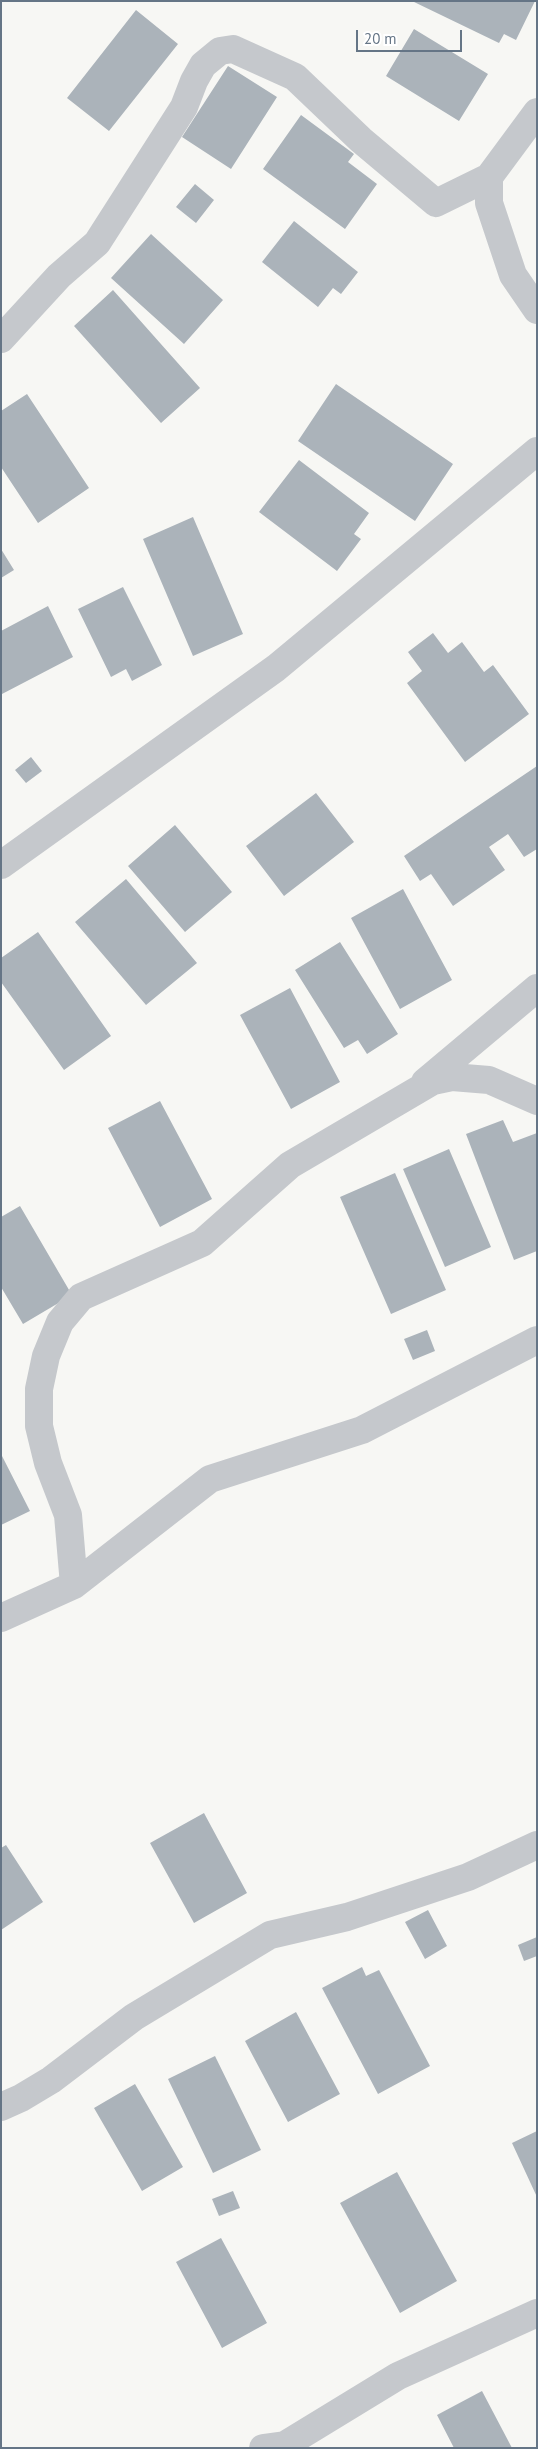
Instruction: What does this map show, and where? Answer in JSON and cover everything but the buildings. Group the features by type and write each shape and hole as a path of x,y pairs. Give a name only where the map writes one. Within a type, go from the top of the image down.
{"street":[{"path":"1,340 58,276 98,243 184,107 194,81 203,65 220,51 233,49 295,77 361,140 436,203 489,177 537,112"},
{"path":"489,177 489,203 513,275 537,310"},
{"path":"1,865 276,668 537,451"},
{"path":"418,1089 537,988"},
{"path":"74,1585 68,1515 48,1463 40,1426 39,1390 44,1364 60,1322 82,1297 202,1243 290,1165 433,1081 452,1077 489,1080 537,1100"},
{"path":"1,1618 74,1585 210,1479 362,1430 537,1340"},
{"path":"1,2107 21,2098 51,2080 134,2017 270,1935 347,1917 468,1878 537,1845"},
{"path":"263,2448 284,2446 398,2376 537,2313"}]}
